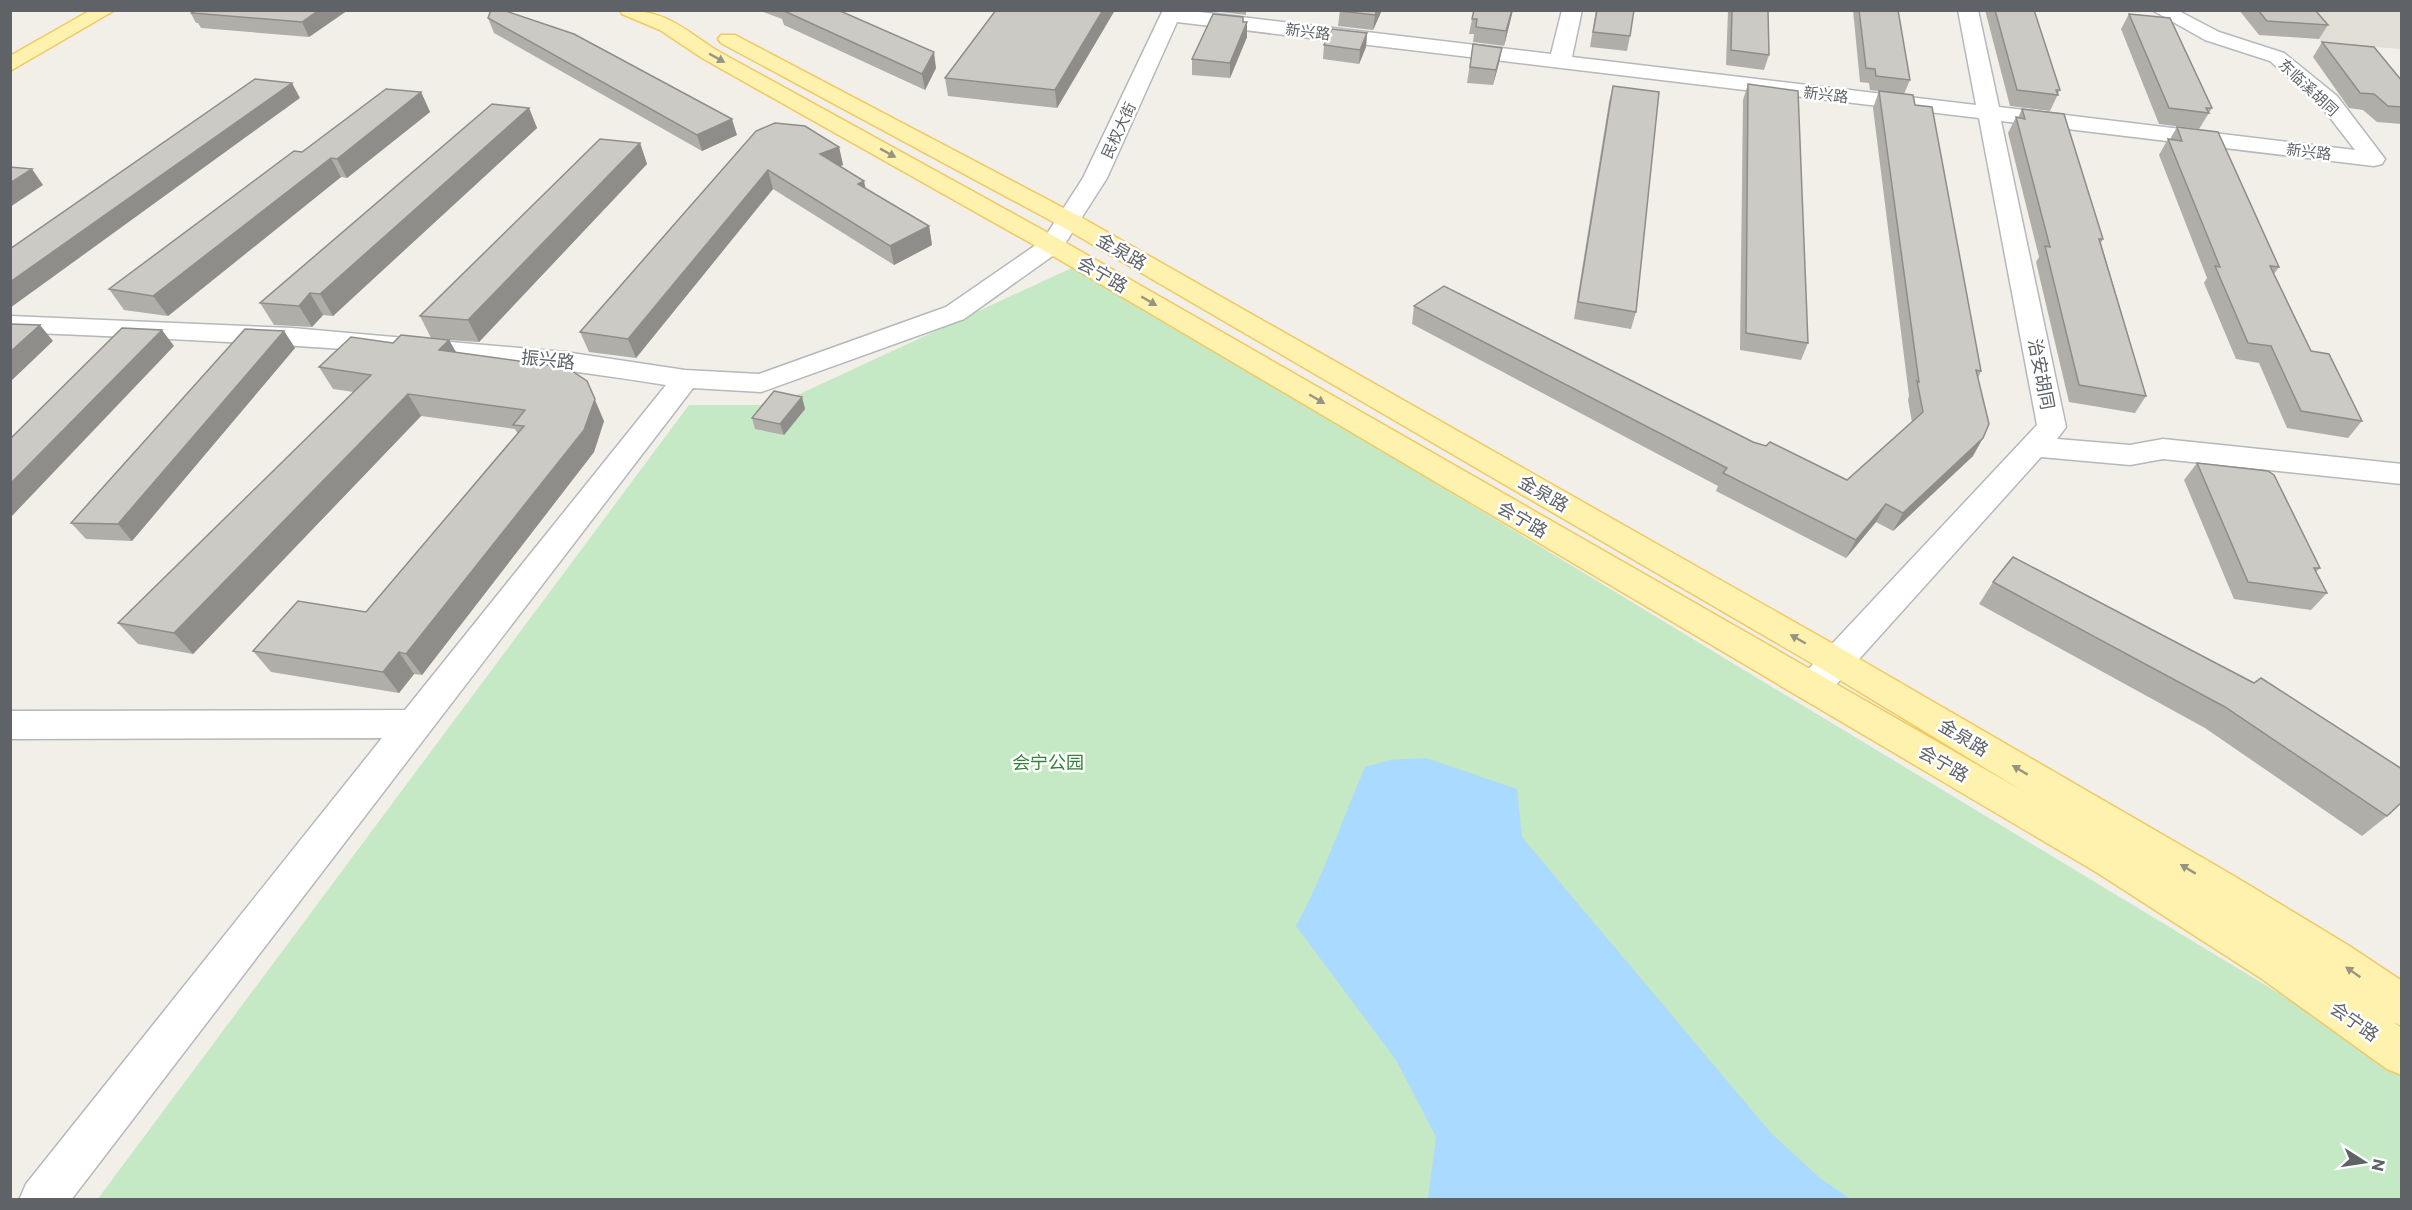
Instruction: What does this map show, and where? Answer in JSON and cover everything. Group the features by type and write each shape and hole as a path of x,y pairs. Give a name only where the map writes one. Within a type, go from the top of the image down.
{"main road":[{"path":"10,52 83,10"},
{"path":"10,65 106,10"},
{"name":"会宁路","path":"629,10 667,26 709,54 1060,232 1813,687 2120,866 2277,966 2402,1054"},
{"name":"金泉路","path":"669,10 707,27 1060,232 1837,662 2220,888 2336,960 2402,1006"}],"street":[{"path":"1560,62 1572,10"},
{"name":"治安胡同","path":"1813,687 2052,427 1991,114 1968,10"},
{"name":"东临溪胡同","path":"2161,10 2212,36 2277,57 2329,101 2374,159"},
{"name":"民权大街","path":"1060,232 1095,178 1172,13"},
{"name":"新兴路","path":"1172,13 1291,20 1560,62 2374,159"},
{"name":"振兴路","path":"10,324 292,336 565,360 685,379 761,383 955,313 1060,232"},
{"path":"42,1200 685,379"},
{"path":"2034,447 2130,455 2163,449 2402,474"},
{"path":"10,725 414,724"}],"shaded area":[{"path":"2296,11 2401,11 2401,49 2323,43"}],"green space":[{"name":"会宁公园","path":"1076,266 2338,1029 2401,1076 2401,1199 97,1200 689,405 776,405"}],"water":[{"path":"1426,758 1517,789 1522,837 1771,1133 1821,1179 1851,1199 1428,1199 1436,1137 1396,1060 1296,926 1324,867 1365,767 1390,760"}],"building":[{"path":"196,10 319,10 302,22 192,13"},
{"path":"491,10 503,10 574,34 732,119 697,135 488,18"},
{"path":"782,10 838,10 934,52 922,74"},
{"path":"996,10 1103,10 1055,90 945,78"},
{"path":"1340,10 1377,10 1375,15"},
{"path":"1474,10 1512,10 1506,31 1476,27 1477,19 1472,19"},
{"path":"1597,10 1634,10 1630,36 1593,32"},
{"path":"1732,10 1768,10 1769,55 1731,50"},
{"path":"1859,10 1898,10 1910,80 1876,76 1875,69 1866,68"},
{"path":"1995,10 2034,10 2060,90 2056,90 2058,95 2017,90"},
{"path":"2258,10 2315,10 2328,25 2267,21"},
{"path":"1213,14 1243,17 1243,22 1247,22 1230,63 1192,59"},
{"path":"2129,14 2170,18 2212,108 2206,108 2209,113 2169,108"},
{"path":"1332,29 1367,33 1360,50 1324,45"},
{"path":"2322,42 2374,47 2402,81 2402,107 2388,106 2374,94 2360,93"},
{"path":"1473,44 1502,48 1496,70 1470,67"},
{"path":"255,79 292,83 10,282 10,249"},
{"path":"1748,84 1798,91 1808,343 1746,333"},
{"path":"1613,86 1659,92 1636,312 1578,302"},
{"path":"386,89 421,92 337,159 331,158 153,296 109,289 294,151 302,152"},
{"path":"1879,91 1913,95 1915,105 1932,107 1981,371 1976,370 1989,424 1983,438 1903,513 1886,504 1856,540 1723,473 1727,468 1414,306 1444,286 1753,442 1766,446 1770,442 1847,480 1923,412"},
{"path":"492,104 529,108 320,294 310,293 299,306 260,303"},
{"path":"2022,109 2064,114 2103,239 2099,239 2146,396 2079,385 2045,246 2050,247 2016,117 2025,119"},
{"path":"775,123 805,126 839,147 820,154 864,181 858,184 929,226 890,246 768,170 628,339 580,332 756,131"},
{"path":"2177,127 2218,132 2279,267 2270,266 2311,351 2329,354 2362,421 2301,411 2271,346 2248,343 2215,266 2220,267 2168,139 2182,141"},
{"path":"600,139 640,143 468,320 420,316"},
{"path":"10,167 32,169 10,183"},
{"path":"10,324 40,325 10,352"},
{"path":"122,328 162,330 10,484 10,439"},
{"path":"245,329 284,331 118,524 71,523"},
{"path":"401,335 449,340 439,350 548,365 554,359 587,381 595,399 584,430 406,654 399,652 383,672 253,651 298,601 366,612 524,426 513,425 525,410 408,394 174,633 118,623 371,375 319,367 351,337 393,343"},
{"path":"774,391 802,397 780,424 752,418"},
{"path":"2197,463 2268,471 2274,475 2320,568 2314,568 2327,593 2248,582"},
{"path":"2013,557 2254,683 2261,678 2402,769 2402,802 2387,816 2225,707 1993,582"}]}
